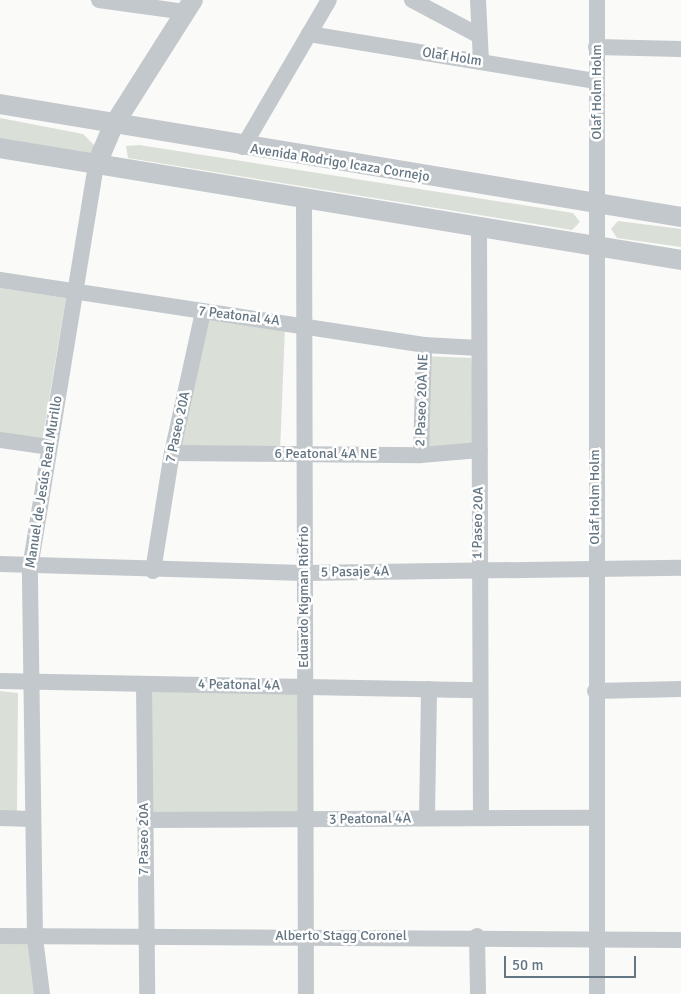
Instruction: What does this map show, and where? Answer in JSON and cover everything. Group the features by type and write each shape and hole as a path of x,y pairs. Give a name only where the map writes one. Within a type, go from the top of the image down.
{"street":[{"path":"101,0 189,6"},
{"path":"243,147 329,0"},
{"name":"Olaf Holm","path":"412,0 478,35"},
{"path":"478,0 478,35 481,62"},
{"name":"Olaf Holm Holm","path":"597,0 594,570 597,994"},
{"name":"Manuel de Jesús Real Murillo","path":"42,994 35,938 29,684 30,568 96,166 113,126 189,6"},
{"name":"Olaf Holm","path":"309,34 596,81"},
{"path":"596,47 681,49"},
{"name":"Avenida Rodrigo Icaza Cornejo","path":"0,104 113,126 681,217"},
{"path":"0,148 96,166 681,260"},
{"name":"Eduardo Kigman Riofrio","path":"304,200 307,324 303,452 306,994"},
{"name":"1 Paseo 20A","path":"479,228 480,450 477,571 481,818"},
{"name":"7 Peatonal 4A","path":"0,280 203,312 307,324 424,345 479,348"},
{"name":"7 Paseo 20A","path":"153,572 172,453 203,312"},
{"name":"2 Paseo 20A NE","path":"421,455 424,345"},
{"path":"0,440 49,447"},
{"name":"6 Peatonal 4A NE","path":"172,453 303,452 421,455 480,450"},
{"name":"5 Pasaje 4A","path":"0,564 30,568 153,572 303,573 681,568"},
{"name":"4 Peatonal 4A","path":"0,682 29,684 144,684 478,690"},
{"name":"7 Paseo 20A","path":"144,684 144,937 147,994"},
{"path":"428,818 429,689"},
{"path":"595,691 681,689"},
{"path":"0,818 32,820"},
{"name":"3 Peatonal 4A","path":"144,820 596,818"},
{"name":"Alberto Stagg Coronel","path":"0,936 35,938 477,936 596,940 681,940"},
{"path":"477,936 478,994"}],"shaded area":[{"path":"0,118 83,134 96,147 91,154 0,139"},
{"path":"139,145 573,213 580,222 572,230 128,158 126,146"},
{"path":"618,221 681,229 681,247 617,238 611,229"},
{"path":"0,288 66,298 42,441 0,435"},
{"path":"205,315 285,326 280,452 173,452"},
{"path":"423,356 471,358 479,450 422,452"},
{"path":"144,684 304,687 305,820 144,820"},
{"path":"0,691 18,693 17,811 0,811"},
{"path":"0,936 35,938 42,994 0,994"}]}
